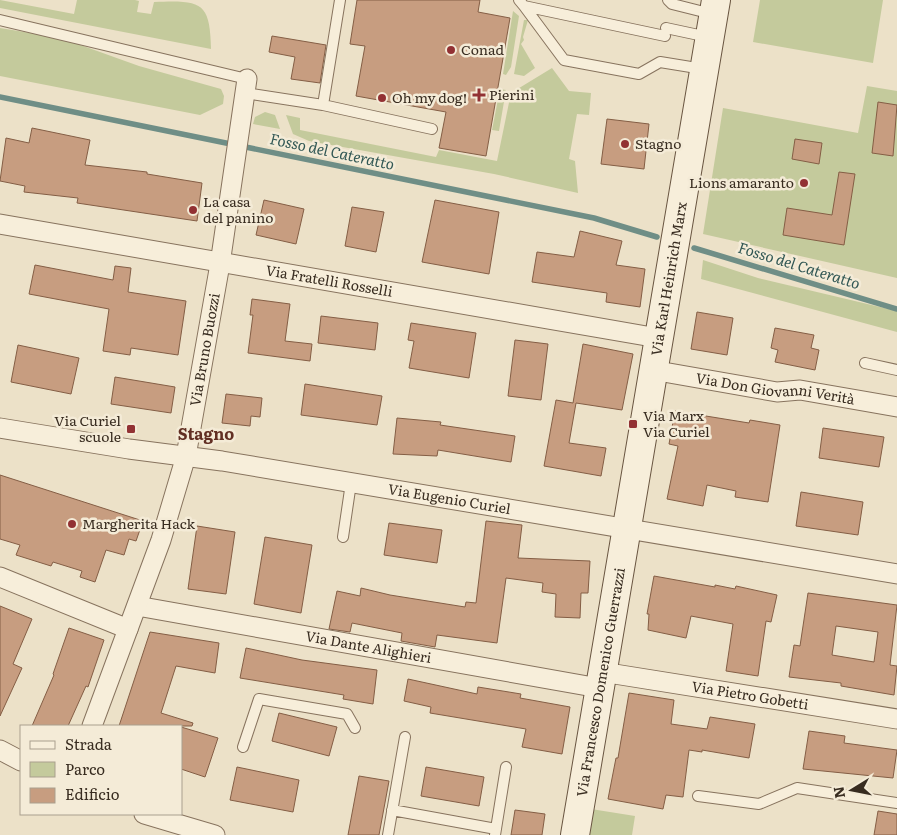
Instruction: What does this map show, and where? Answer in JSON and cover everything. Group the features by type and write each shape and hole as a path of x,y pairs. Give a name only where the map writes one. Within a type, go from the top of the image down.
{"street":[{"name":"Via Karl Heinrich Marx","path":"626,528 713,17"},
{"name":"Via Bruno Buozzi","path":"92,725 161,540 186,456 220,264 246,86"},
{"name":"Via Fratelli Rosselli","path":"0,224 220,264 658,338"},
{"name":"Via Don Giovanni Verità","path":"652,370 777,392 800,390 897,407"},
{"name":"Via Eugenio Curiel","path":"0,428 129,449 186,456 897,574"},
{"name":"Via Francesco Domenico Guerrazzi","path":"575,835 626,528"},
{"path":"0,577 128,629"},
{"name":"Via Dante Alighieri","path":"137,606 601,680"},
{"name":"Via Pietro Gobetti","path":"601,680 897,719"},
{"path":"0,750 20,760"},
{"path":"147,815 215,835"}],"lane":[{"path":"324,105 340,0"},
{"path":"668,0 672,4 713,17"},
{"path":"522,3 665,32 713,17"},
{"path":"522,3 564,60 639,74 660,62 704,69"},
{"path":"0,20 246,86 432,128"},
{"path":"865,363 897,370"},
{"path":"343,537 351,483"},
{"path":"243,747 259,699 347,714 355,728"},
{"path":"388,835 405,737"},
{"path":"392,810 495,832 506,767"},
{"path":"698,796 759,804 797,788 897,804"}],"green space":[{"path":"0,0 74,14 77,0 135,0 139,1 137,12 151,14 154,2 193,4 200,7 205,13 210,33 211,49 0,8"},
{"path":"760,0 883,0 873,63 753,42"},
{"path":"513,11 519,16 511,67 506,75 503,74"},
{"path":"524,20 528,20 523,37 524,40 521,44 535,68 524,76 514,74"},
{"path":"0,28 61,38 139,66 221,89 224,96 223,104 200,115 0,76"},
{"path":"552,68 569,91 591,93 589,115 577,114 569,159 575,161 578,193 494,174 309,141 293,134 286,115 300,118 300,130 436,157 439,150 497,161 511,93"},
{"name":"Lions amaranto","path":"867,86 897,91 897,278 703,234 723,108 858,133"},
{"path":"500,89 506,90 499,131 492,130"},
{"path":"265,112 275,115 280,129 253,124 255,117"},
{"path":"703,260 758,278 897,311 897,332 701,279"},
{"path":"591,809 635,816 632,835 587,835"}],"building":[{"path":"357,0 480,0 478,12 510,18 486,156 439,148 446,112 356,96 365,46 350,44"},
{"path":"272,36 326,45 320,83 291,79 295,57 269,52"},
{"path":"878,102 897,105 893,156 872,153"},
{"name":"Stagno","path":"607,119 649,124 644,169 601,164"},
{"path":"32,128 90,140 85,165 147,172 147,174 202,183 197,221 77,203 78,198 24,192 25,186 0,181 6,138 29,143"},
{"path":"795,139 822,143 819,164 792,159"},
{"path":"839,172 855,174 844,245 783,235 787,208 832,215"},
{"path":"264,200 304,209 296,244 256,235"},
{"path":"435,200 499,212 489,274 422,262"},
{"path":"352,207 384,212 376,252 345,246"},
{"path":"580,231 622,241 616,265 645,269 640,307 606,302 607,293 532,282 537,252 574,257"},
{"path":"35,265 113,280 115,266 131,268 128,292 186,301 178,355 131,348 130,355 103,351 109,309 29,294"},
{"path":"252,299 290,304 285,341 312,344 310,361 248,353 253,315 250,315"},
{"path":"697,312 733,318 727,355 691,349"},
{"path":"321,316 378,323 375,350 318,343"},
{"path":"411,323 476,333 469,378 409,368 414,341 408,340"},
{"path":"775,328 814,335 811,348 819,350 815,370 775,362 778,350 771,348"},
{"path":"515,340 548,344 541,400 508,396"},
{"path":"583,344 633,354 622,410 576,403 569,443 606,448 601,476 544,466 556,400 573,403"},
{"path":"18,345 79,358 71,394 11,382"},
{"path":"115,377 175,387 171,413 111,404"},
{"path":"305,384 382,396 377,425 301,415"},
{"path":"226,394 262,398 260,417 251,416 250,426 222,423"},
{"path":"675,411 749,423 750,420 780,425 768,502 735,497 736,491 707,485 703,506 667,499 678,446 669,444"},
{"path":"397,418 441,422 440,425 515,436 511,462 438,450 437,456 393,454"},
{"path":"823,428 884,437 879,467 819,458"},
{"path":"0,475 143,521 136,541 129,539 124,555 106,550 95,582 80,577 82,571 53,562 51,566 16,555 20,545 0,539"},
{"path":"801,492 863,502 858,535 796,526"},
{"path":"486,521 522,525 518,558 590,561 588,593 581,593 580,618 555,617 556,594 542,592 543,583 506,578 497,643 437,635 435,647 401,641 402,633 352,623 350,632 329,629 337,591 360,596 361,588 390,595 465,607 466,602 476,603"},
{"path":"389,523 442,530 437,563 384,555"},
{"path":"197,526 235,532 226,594 188,589"},
{"path":"265,537 312,545 301,613 254,604"},
{"path":"654,576 715,587 715,585 735,589 736,586 777,595 771,622 766,621 758,676 726,671 733,624 691,616 686,638 648,630 649,614 647,614"},
{"path":"808,593 897,605 890,665 897,666 894,695 841,686 841,683 789,677 794,645 800,646","holes":["836,626 878,632 874,662 832,655"]},
{"path":"0,606 32,619 13,664 22,668 0,716"},
{"path":"69,628 104,640 88,687 86,686 68,725 32,725"},
{"path":"150,632 219,643 215,673 176,666 161,713 193,723 192,726 119,725"},
{"path":"246,648 302,660 377,670 373,704 343,699 344,695 240,678"},
{"path":"408,679 477,694 478,687 521,694 520,698 570,707 562,754 522,747 526,729 430,713 431,707 404,701"},
{"path":"629,693 674,700 671,724 707,729 710,717 755,724 749,758 702,750 702,752 689,750 683,797 666,795 663,809 608,799 616,758 618,758"},
{"path":"279,713 337,727 329,756 272,741"},
{"path":"182,727 218,738 205,777 182,769"},
{"path":"809,731 845,736 844,743 897,750 893,778 803,769"},
{"path":"237,767 299,780 293,812 230,800"},
{"path":"426,767 484,777 479,806 421,796"},
{"path":"359,776 389,781 379,835 348,835"},
{"path":"515,810 545,814 542,835 511,835"},
{"path":"878,811 897,814 897,835 874,835"}],"waterway":[{"name":"Fosso del Cateratto","path":"0,97 594,218 657,237"},
{"name":"Fosso del Cateratto","path":"694,248 897,309"}],"place":[{"name":"Conad","path":"451,50"},
{"name":"Pierini","path":"479,95"},
{"name":"Oh my dog!","path":"382,98"},
{"name":"Stagno","path":"625,144"},
{"name":"Lions amaranto","path":"804,183"},
{"name":"La casa del panino","path":"193,210"},
{"name":"Via Marx Via Curiel","path":"633,424"},
{"name":"Via Curiel scuole","path":"131,429"},
{"name":"Margherita Hack","path":"72,524"}],"district":[{"name":"Stagno","path":"206,434"}]}
